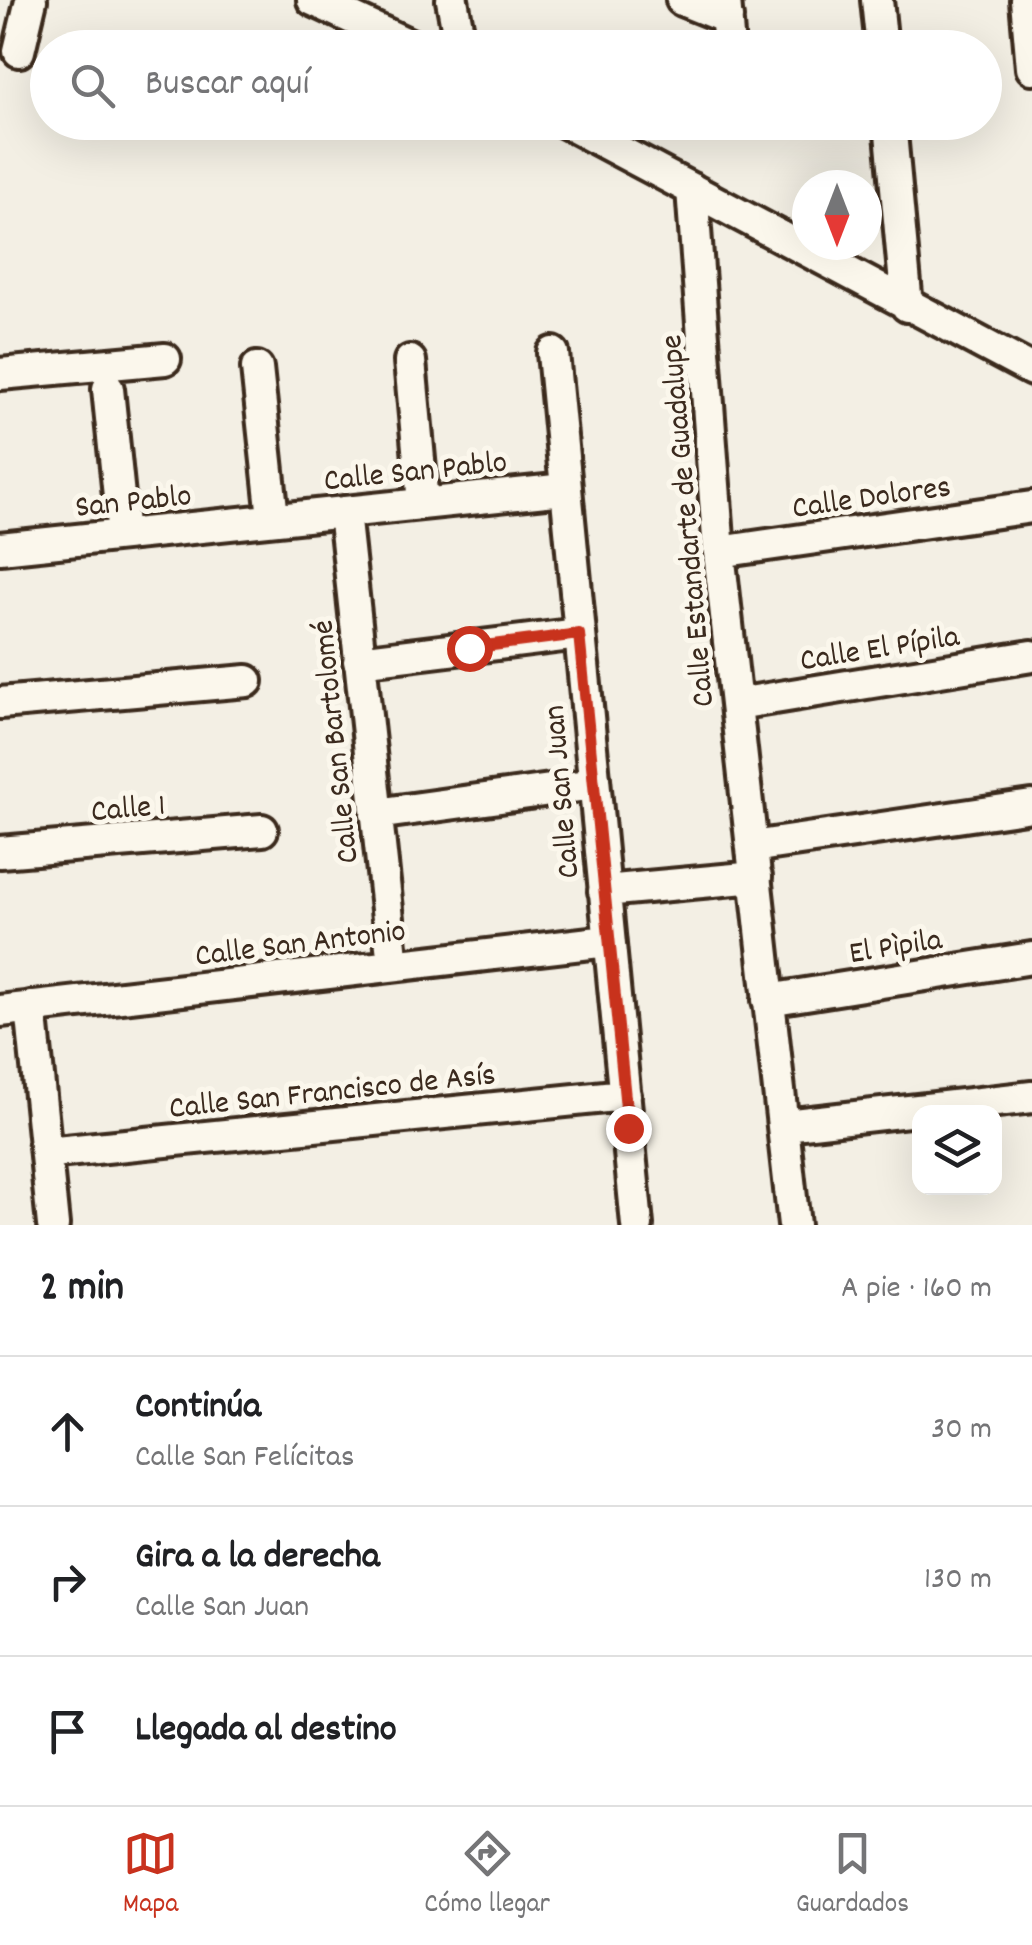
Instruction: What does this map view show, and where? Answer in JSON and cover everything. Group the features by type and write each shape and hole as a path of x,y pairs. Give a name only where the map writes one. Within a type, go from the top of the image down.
{"street":[{"path":"19,51 31,0"},
{"path":"313,0 377,30"},
{"path":"452,0 458,30"},
{"path":"682,0 727,22"},
{"path":"877,0 880,30"},
{"path":"1026,0 1032,68"},
{"path":"599,140 1032,370"},
{"path":"892,140 906,306"},
{"name":"Calle Estandarte de Guadalupe","path":"692,189 719,552 794,1225"},
{"name":"Calle San Juan","path":"553,353 638,1225"},
{"path":"0,374 165,359"},
{"path":"410,361 423,504"},
{"path":"257,368 273,518"},
{"path":"108,390 123,535"},
{"name":"Calle San Pablo","path":"273,518 565,489"},
{"name":"Calle Dolores","path":"719,552 1032,508"},
{"name":"Calle San Bartolomé","path":"344,512 393,965"},
{"name":"San Pablo","path":"0,548 273,518"},
{"path":"359,661 579,634"},
{"name":"Calle El Pípila","path":"737,704 1032,656"},
{"path":"0,703 247,681"},
{"path":"376,814 594,784"},
{"path":"604,892 1032,806"},
{"name":"Calle 1","path":"0,852 262,830"},
{"name":"Calle San Antonio","path":"0,1011 608,940"},
{"name":"El Pìpila","path":"768,1000 1032,958"},
{"path":"31,1007 53,1225"},
{"name":"Calle San Francisco de Asís","path":"46,1153 625,1095"},
{"path":"785,1125 1032,1097"}],"route":[{"path":"469,648 579,634 628,1128"}]}
